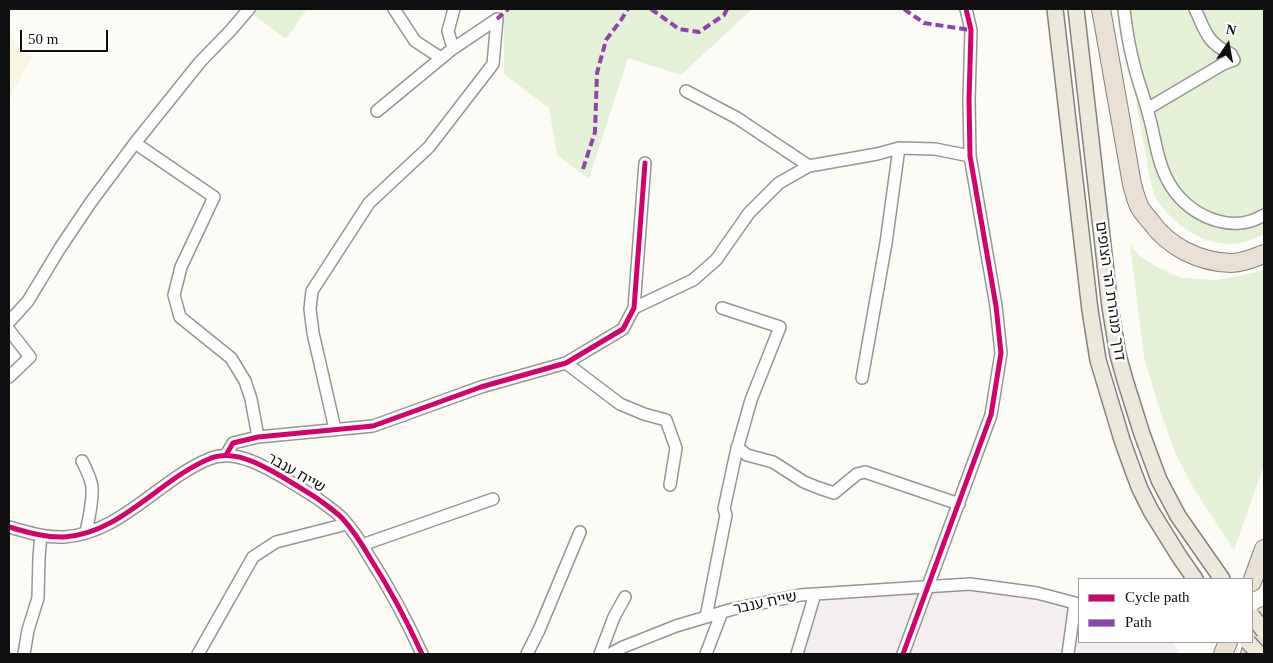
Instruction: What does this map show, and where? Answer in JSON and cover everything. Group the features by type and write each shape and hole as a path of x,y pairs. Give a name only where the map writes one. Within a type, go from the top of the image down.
{"highway":[{"path":"1101,9 1132,184 1140,208 1158,232 1176,246 1192,255 1213,261 1232,263 1250,260 1264,254"},
{"path":"1253,579 1264,549"},
{"path":"1250,654 1264,616"}],"main road":[{"name":"דרך מנהרת הר הצופים","path":"1055,9 1090,310 1098,360 1122,440 1140,488 1160,527 1193,577"},
{"name":"דרך מנהרת הר הצופים","path":"1076,9 1110,307 1118,355 1142,434 1159,480 1178,516 1221,578"},
{"path":"1253,617 1264,631"},
{"path":"1249,643 1259,654"}],"street":[{"path":"394,9 415,41 441,58"},
{"path":"453,48 448,30 454,9"},
{"path":"903,654 991,415 1002,353 996,306 970,156 971,30 966,9"},
{"path":"1124,9 1134,64 1160,161 1168,182 1184,202 1201,215 1219,222 1239,223 1256,220 1264,215"},
{"path":"1147,109 1222,64 1234,60 1231,54 1212,42 1194,9"},
{"path":"9,322 28,301 91,202 135,143 200,62 249,10"},
{"path":"335,429 313,333 310,309 312,291 369,203 429,147 493,64 497,19 453,48 377,111"},
{"path":"686,91 737,118 809,166"},
{"path":"135,143 214,197 181,267 174,295 180,317 231,358 245,381 252,399 258,437"},
{"path":"634,308 693,280 716,260 748,213 778,183 809,166 877,154 899,148 935,149 970,156"},
{"path":"862,378 886,243 899,148"},
{"path":"9,527 41,535 76,536 105,526 199,463 226,455 233,442 258,437 373,426 481,386 566,363 623,329 634,308 645,163"},
{"path":"706,617 726,515 724,509 737,447 751,400 780,327 722,308"},
{"path":"9,330 30,357 9,377"},
{"path":"566,363 620,404 644,414 666,420 676,448 670,486"},
{"path":"737,447 747,455 773,462 804,482 834,493 857,474 865,472 958,504"},
{"name":"שייח ענבר","path":"226,455 242,458 292,481 341,516 362,545 404,615 422,654"},
{"path":"82,461 92,487 86,532"},
{"path":"362,545 493,499"},
{"path":"198,654 253,557 276,542 347,524"},
{"path":"527,654 580,532"},
{"path":"24,654 28,630 38,598 41,535"},
{"name":"שייח ענבר","path":"613,653 676,626 722,612 791,597 970,584 1037,593 1075,604 1068,654"},
{"path":"797,654 815,594"},
{"path":"600,654 614,617 625,598"},
{"path":"706,654 722,612"}],"shaded area":[{"path":"9,36 32,56 9,99"},
{"path":"962,582 1078,600 1078,643 1174,643 1180,654 802,654 823,598"}],"green space":[{"path":"256,9 307,9 286,39 254,15"},
{"path":"504,9 752,9 681,75 628,58 589,179 557,155 549,108 504,74"},
{"path":"1120,9 1264,9 1264,234 1234,244 1220,243 1201,238 1170,216 1158,201 1150,180"},
{"path":"1130,245 1141,257 1181,278 1217,280 1264,269 1264,465 1234,550 1194,489 1175,452 1160,411 1144,357"}],"marked path":[{"path":"497,19 508,9"},
{"path":"583,169 595,132 597,73 606,40 628,9"},
{"path":"651,9 679,29 699,32 724,15 727,9"},
{"path":"904,9 924,23 971,30"}],"cycle path":[{"path":"903,654 991,415 1001,353 996,306 970,156 971,30 966,9"},
{"path":"226,455 233,443 258,437 373,426 481,387 566,363 623,329 634,308 645,163"},
{"path":"9,527 50,537 84,534 122,516 174,479 209,459 217,456 240,457 263,466 294,484 318,499 342,518 357,537 384,581 422,654"}]}
